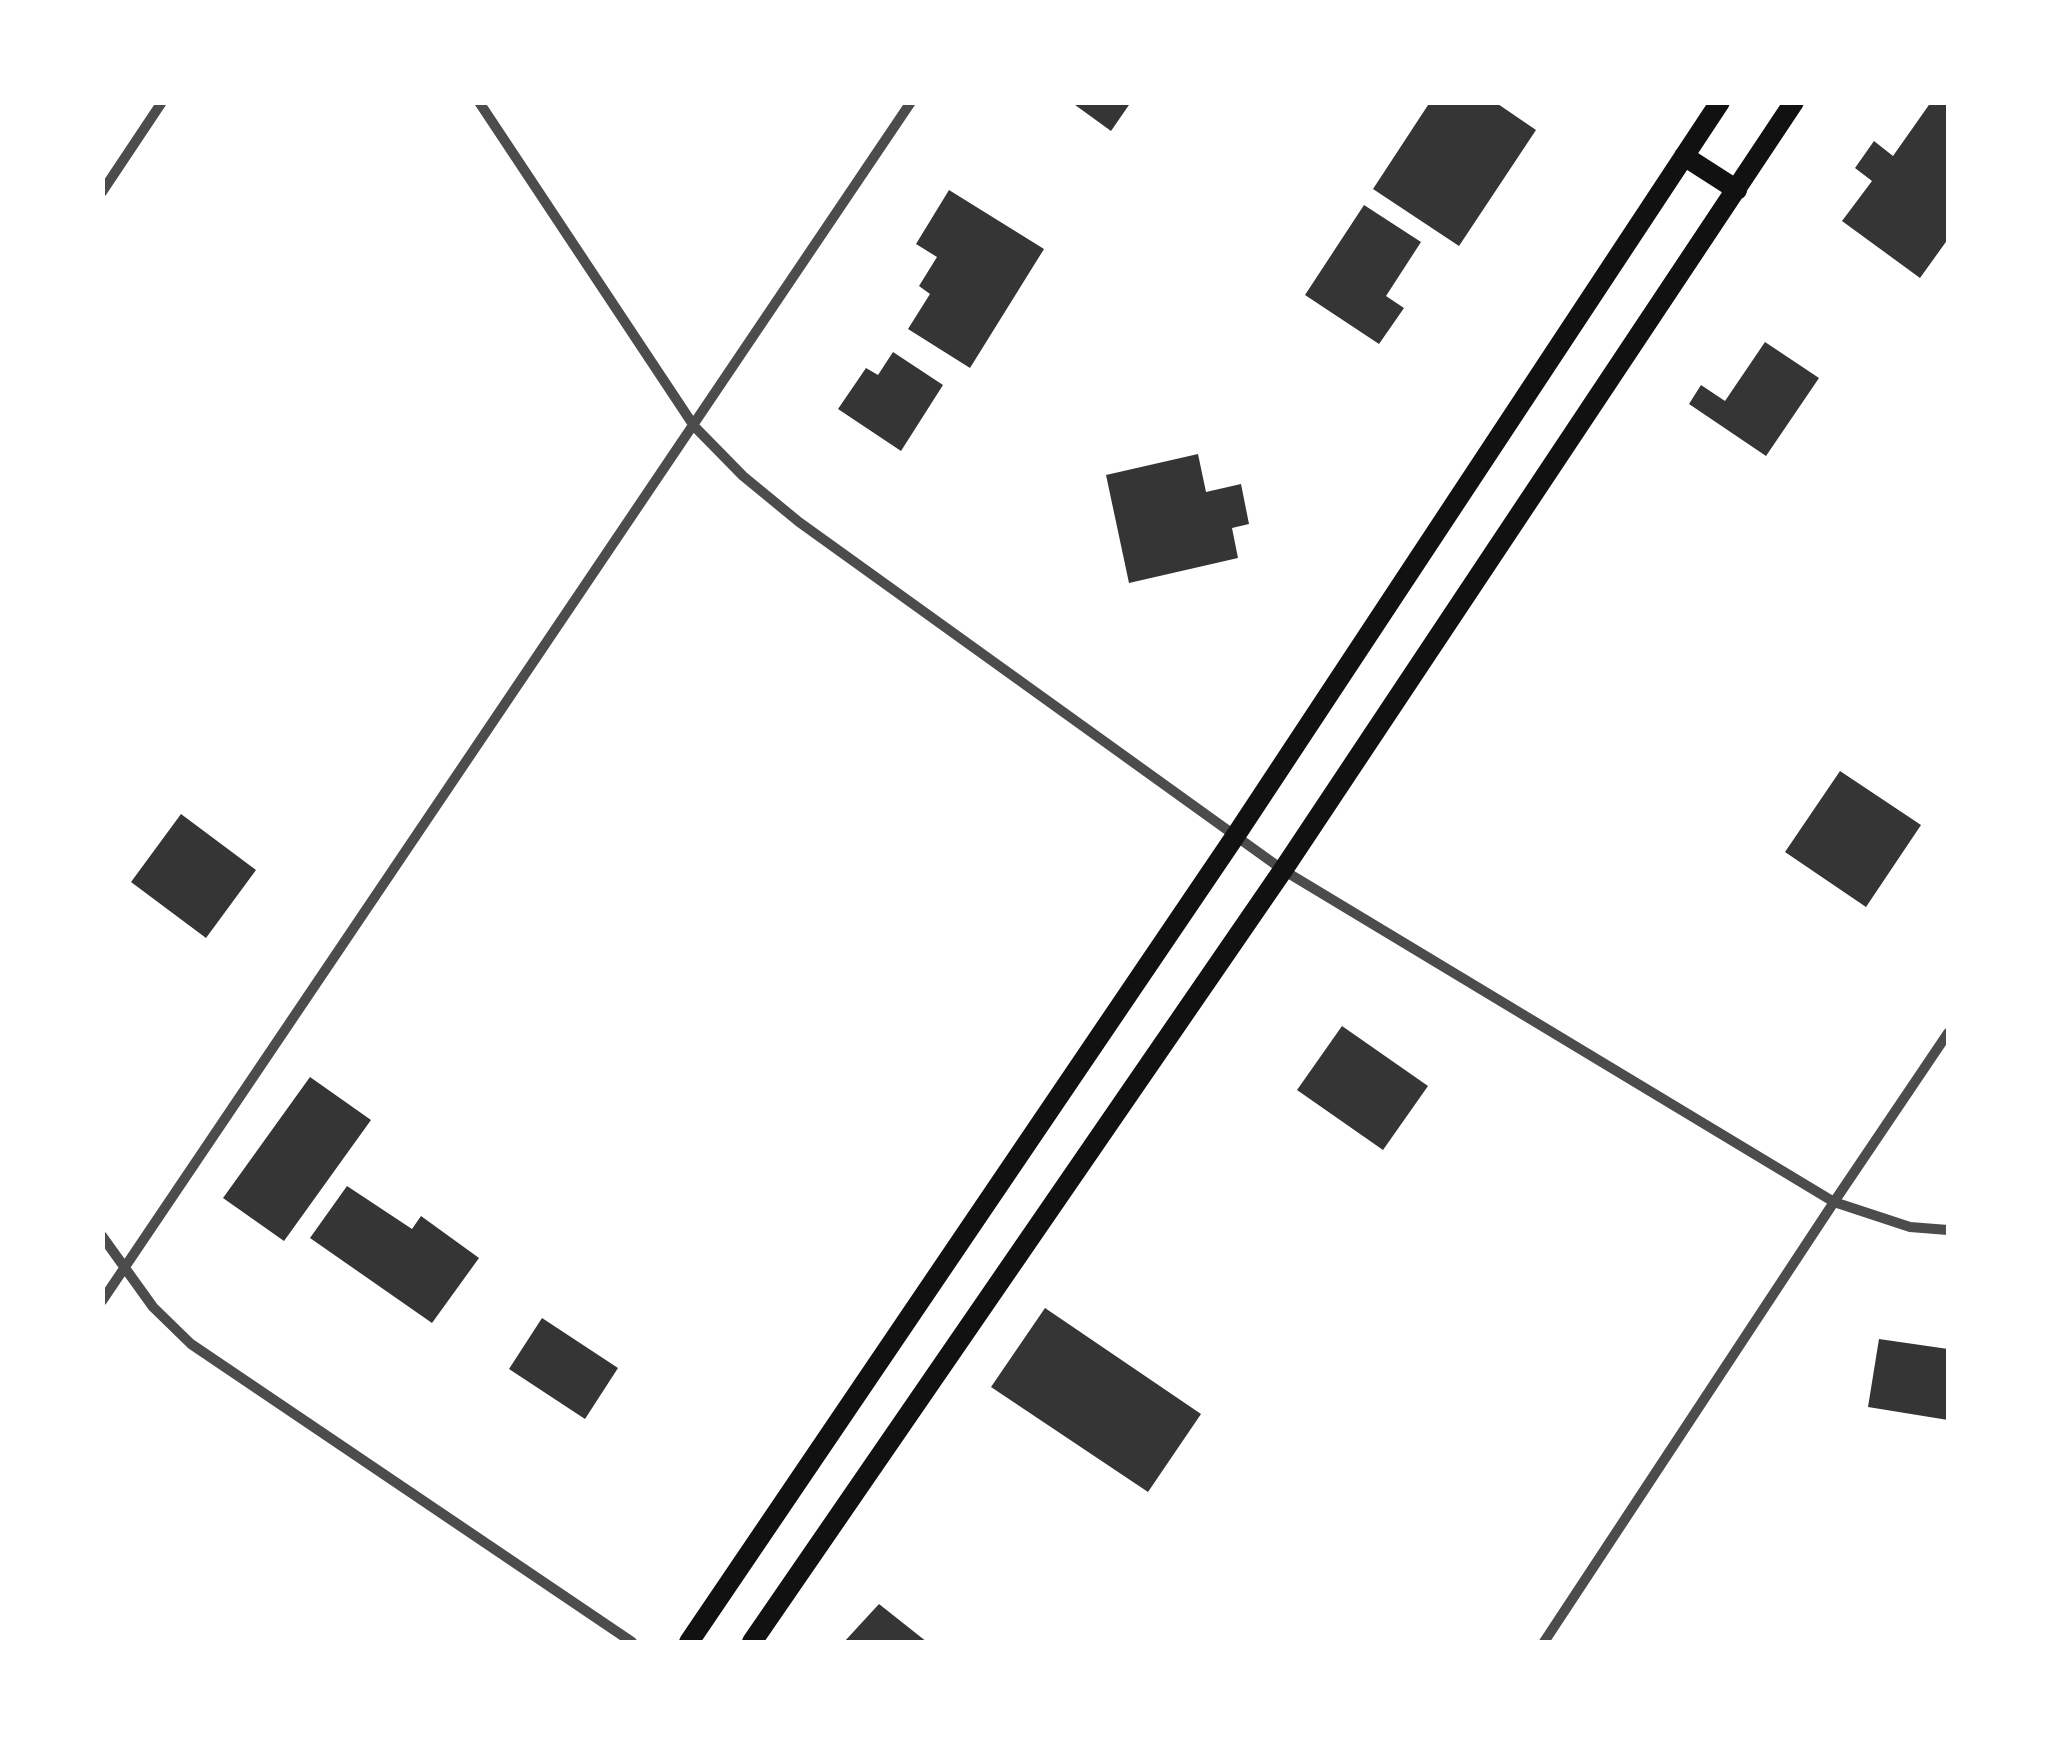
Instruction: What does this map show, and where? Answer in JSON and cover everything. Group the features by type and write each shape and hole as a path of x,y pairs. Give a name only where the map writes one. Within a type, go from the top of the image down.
{"main road":[{"path":"689,1642 1236,835 1720,102"},
{"path":"752,1642 1283,870 1794,102"},
{"path":"1684,156 1737,190"}],"street":[{"path":"102,192 162,102"},
{"path":"479,102 694,426 743,476 800,522 1283,870 1834,1202 1910,1227 1948,1230"},
{"path":"102,1301 912,102"},
{"path":"1544,1642 1948,1033"},
{"path":"102,1236 153,1307 191,1344 632,1642"}],"building":[{"path":"1071,102 1131,102 1111,131"},
{"path":"1430,102 1495,102 1536,130 1459,246 1373,189"},
{"path":"1931,102 1948,102 1948,239 1920,278 1842,221 1872,181 1855,168 1874,141 1893,156"},
{"path":"949,190 1044,249 970,368 908,329 930,294 919,286 937,257 916,244"},
{"path":"1364,205 1421,242 1386,296 1404,308 1379,344 1305,295"},
{"path":"1765,342 1819,378 1766,456 1689,404 1701,385 1725,401"},
{"path":"893,352 943,385 901,451 838,409 866,368 878,375"},
{"path":"1198,454 1206,492 1241,484 1249,524 1232,528 1238,558 1129,583 1106,475"},
{"path":"1840,771 1921,825 1866,907 1785,852"},
{"path":"181,814 256,870 206,938 131,882"},
{"path":"1342,1026 1428,1086 1383,1150 1297,1090"},
{"path":"310,1077 371,1120 284,1241 223,1198"},
{"path":"347,1186 412,1229 421,1216 479,1258 432,1323 310,1238"},
{"path":"1045,1308 1201,1414 1148,1492 991,1387"},
{"path":"542,1318 618,1368 585,1419 509,1369"},
{"path":"1879,1339 1948,1349 1948,1420 1868,1407"},
{"path":"879,1604 927,1642 844,1642"}]}
